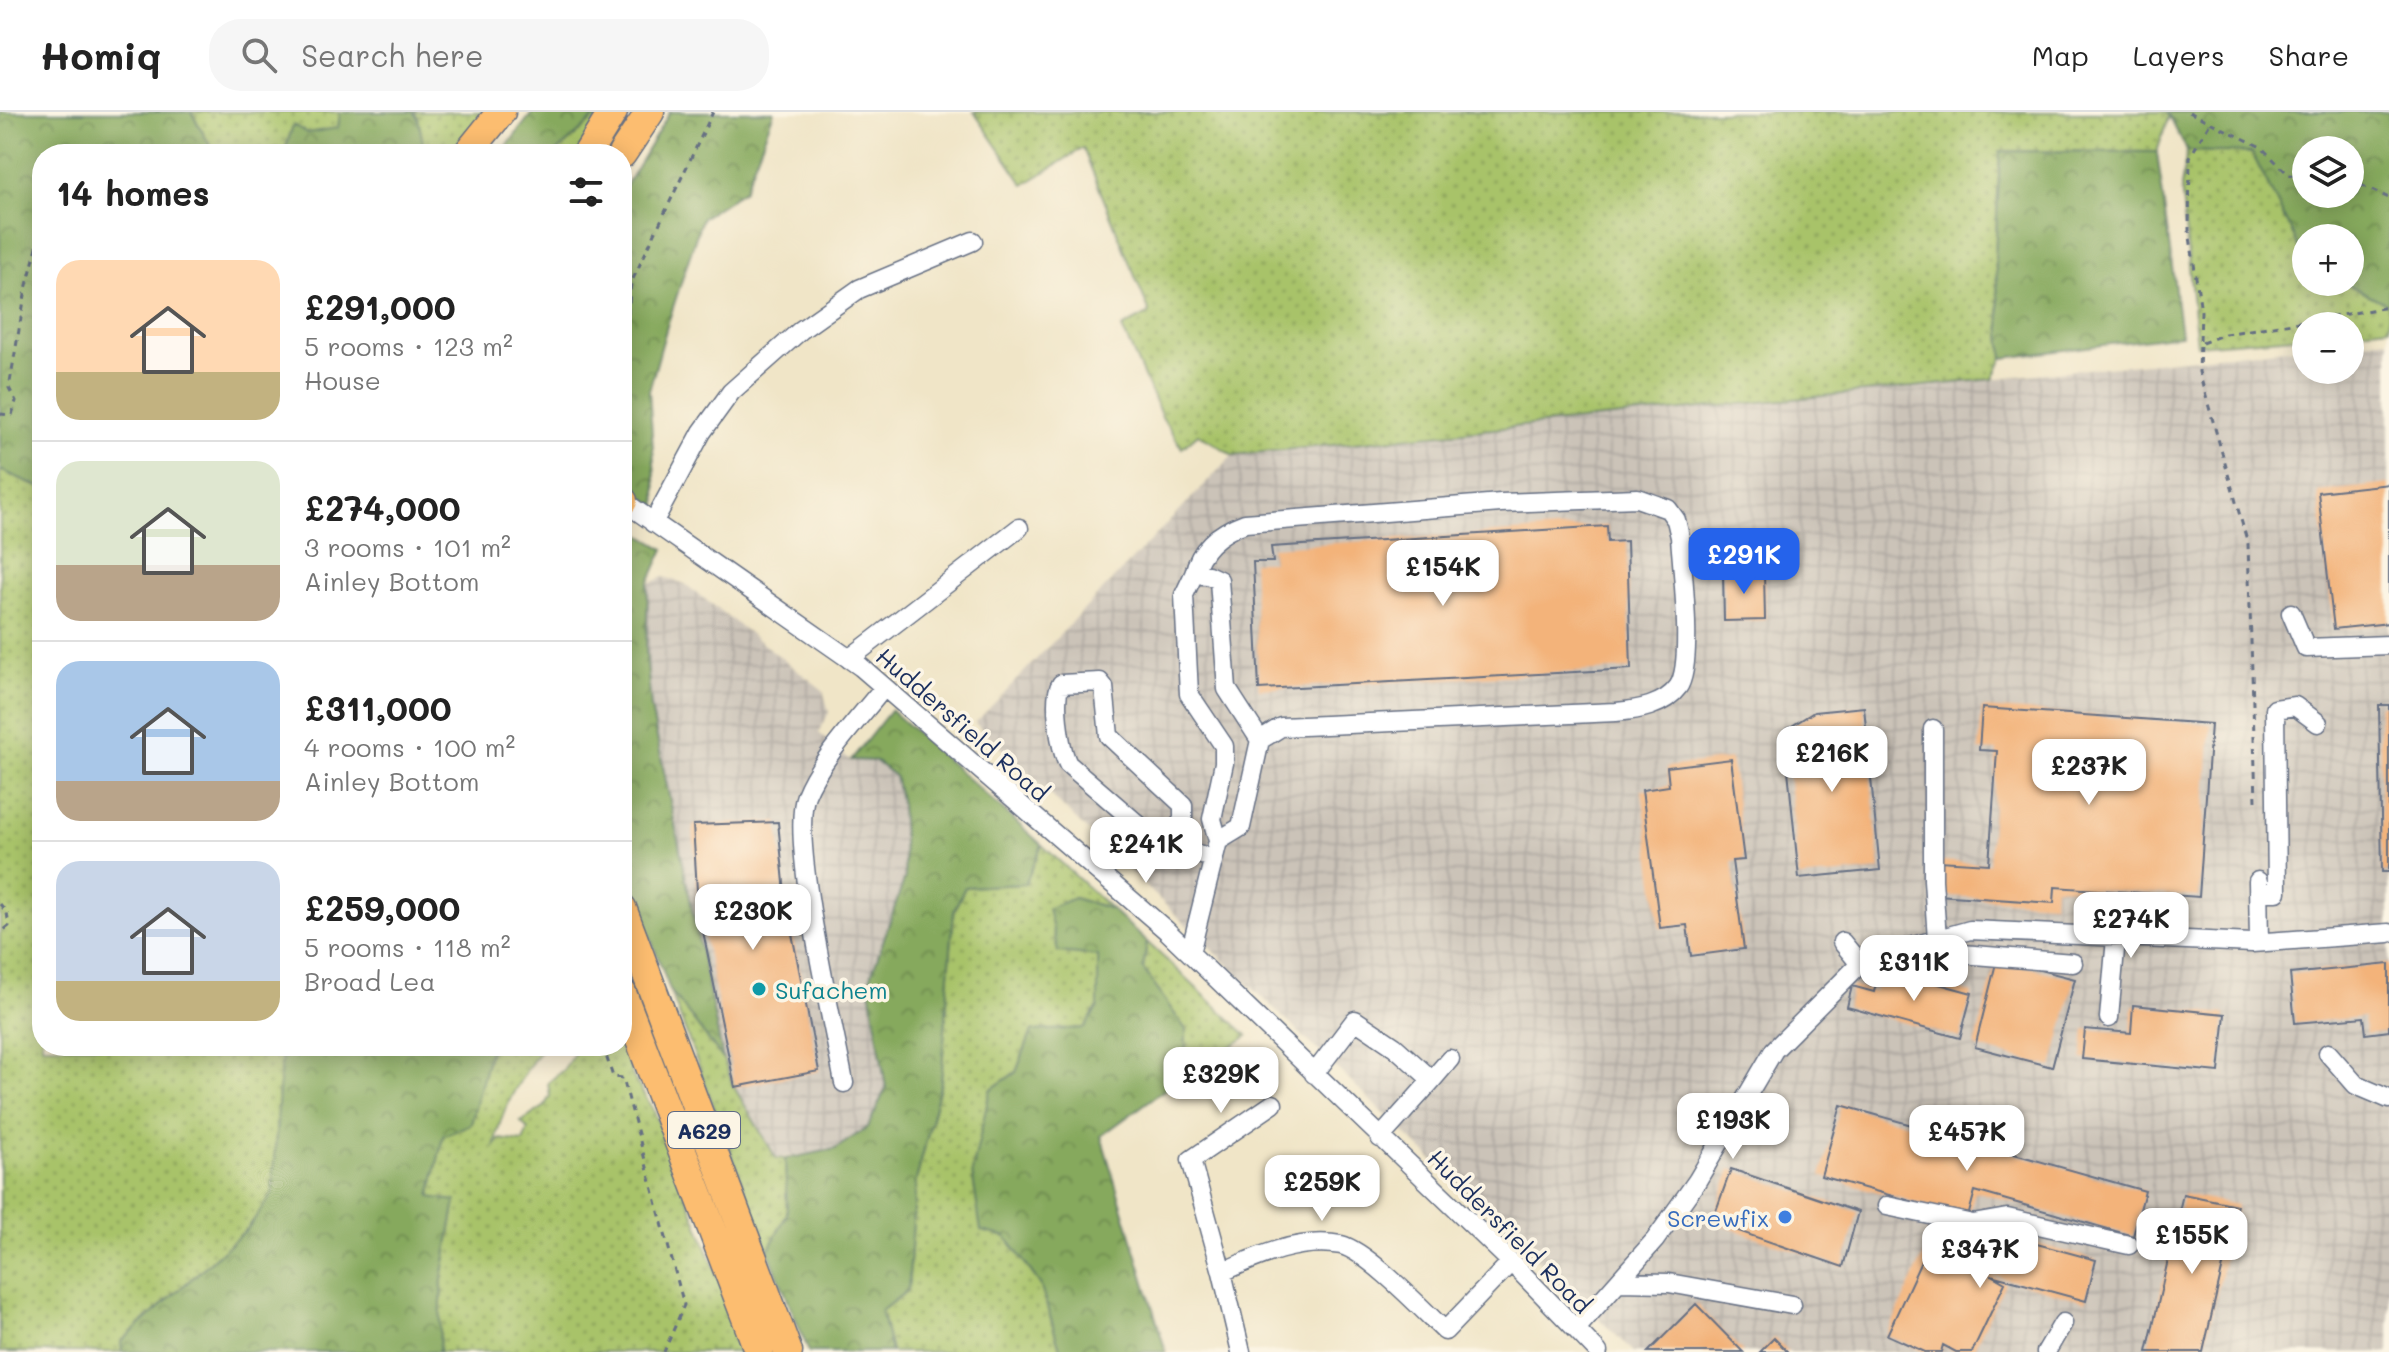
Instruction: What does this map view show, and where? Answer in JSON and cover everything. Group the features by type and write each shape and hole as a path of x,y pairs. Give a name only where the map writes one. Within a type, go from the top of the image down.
{"highway":[{"path":"475,144 501,112"},
{"path":"593,144 613,112"},
{"path":"629,144 650,112"},
{"name":"A629","path":"632,935 788,1352"},
{"name":"A629","path":"632,1019 759,1352"}],"street":[{"path":"653,523 702,432 731,392 801,330 859,289 973,241"},
{"path":"1190,953 1216,849 1212,819 1224,763 1224,746 1189,694 1184,595 1197,562 1211,543 1225,531 1245,523 1501,503 1637,498 1668,509 1676,520 1680,537 1687,668 1676,690 1656,704 1616,712 1281,727 1260,740"},
{"name":"Huddersfield Road","path":"632,508 849,659 1190,953 1511,1262 1598,1352"},
{"path":"849,659 1019,528"},
{"path":"1163,846 1183,820 1183,805 1109,736 1104,687 1100,682 1061,684 1057,697 1062,753 1068,764 1163,846 1216,849 1241,827 1260,740 1227,689 1219,580 1194,574"},
{"path":"2291,613 2306,648 2389,645"},
{"path":"844,1083 806,873 800,815 806,792 884,687"},
{"path":"2259,942 2258,886 2277,892 2275,709 2295,706 2318,723"},
{"path":"1933,729 1933,880 1937,939"},
{"path":"1961,933 1962,954"},
{"path":"1576,1329 1620,1282 1697,1181 1774,1050 1860,964 1961,933 2259,942 2389,933"},
{"path":"2109,1018 2116,938"},
{"path":"1842,942 1860,964"},
{"path":"1928,962 1962,954 2073,963"},
{"path":"1314,1074 1355,1020 1395,1047 1432,1080"},
{"path":"2328,1053 2356,1085 2389,1099"},
{"path":"1380,1138 1450,1059"},
{"path":"1241,1352 1191,1160 1273,1104"},
{"path":"1887,1206 1973,1224 2007,1218 2129,1245"},
{"path":"1222,1272 1253,1258 1311,1244 1344,1245 1378,1269 1445,1331 1511,1262"},
{"path":"1620,1282 1669,1283 1792,1305"},
{"path":"2046,1352 2063,1323"}],"path":[{"path":"632,281 713,112"},
{"path":"2189,112 2261,147 2292,175"},
{"path":"2209,124 2190,157 2187,173 2189,230 2197,271 2202,343 2199,372 2248,544 2256,806"},
{"path":"2364,186 2389,198"},
{"path":"0,414 12,415 16,401 9,388 32,266"},
{"path":"2202,343 2240,331 2389,307"},
{"path":"0,904 7,913 9,926 0,933"},
{"path":"606,1056 613,1077 623,1078 684,1305 664,1352"}],"shaded area":[{"path":"2389,339 2389,1352 1634,1352 975,723 1233,455 2292,348 2292,384 2364,384 2364,342"},
{"path":"664,577 685,584 823,690 829,712 819,733 850,760 875,761 895,776 901,805 905,877 869,982 886,1088 868,1127 835,1149 776,1158 734,1087 723,1059 651,708 646,651 648,584"}],"green space":[{"path":"0,112 191,112 209,144 32,144 32,484 0,470"},
{"path":"191,112 340,112 338,128 307,133 293,125 287,144 209,144"},
{"path":"340,112 413,112 418,118 423,144 287,144 293,125 307,133 338,128"},
{"path":"413,112 488,112 464,144 423,144 418,118"},
{"path":"533,112 601,112 566,144 509,144"},
{"path":"601,112 584,144 566,144"},
{"path":"670,112 774,112 744,190 702,218 667,326 649,391 657,506 632,490 632,175"},
{"path":"974,112 2168,112 2169,115 2157,152 2000,151 1995,258 2003,358 1993,379 1233,455 1198,434 1182,448 1162,417 1122,328 1150,313 1083,148 1024,185"},
{"path":"2167,112 2389,112 2389,305 2364,292 2364,224 2292,224 2292,233 2252,153 2187,151"},
{"path":"2000,151 2157,152 2181,335 2003,358 1995,258"},
{"path":"2187,151 2252,152 2292,233 2292,296 2364,296 2364,292 2389,305 2389,327 2364,330 2364,312 2292,312 2292,337 2197,345 2181,186"},
{"path":"0,470 32,484 32,1056 281,1056 272,1194 248,1228 121,1342 122,1352 0,1352"},
{"path":"632,530 664,549 648,584 646,651 651,708 723,1059 670,990 632,889"},
{"path":"891,710 1042,845 1025,884 965,887 954,910 941,1082 916,1181 908,1290 881,1311 891,1352 809,1352 768,1251 787,1214 785,1159 835,1149 868,1127 886,1088 869,982 905,877 901,805 895,776 875,761 851,760"},
{"path":"1042,845 1111,909 1074,898 1098,956 1098,1007 1084,1028 1032,1032 1016,1072 990,1090 1006,1237 1040,1284 1061,1352 891,1352 881,1311 908,1290 916,1181 941,1082 954,910 965,887 1025,884"},
{"path":"1074,898 1111,909 1147,942 1143,969 1186,1030 1186,1074 1101,1136 1166,1352 1061,1352 1040,1284 1006,1237 981,1231 972,1172 990,1090 1016,1072 1032,1031 1084,1028 1098,1007 1098,956 1058,952 1048,908"},
{"path":"1147,942 1248,1036 1186,1074 1186,1030 1143,969"},
{"path":"670,990 723,1059 734,1087 776,1158 785,1159 787,1214 768,1251"},
{"path":"281,1056 488,1056 471,1124 443,1136 430,1197 456,1201 442,1279 439,1352 122,1352 121,1342 248,1228 272,1194"},
{"path":"488,1056 537,1056 506,1107 494,1148 499,1139 523,1142 528,1129 521,1122 544,1107 550,1096 548,1083 564,1069 572,1056 626,1056 633,1077 654,1111 747,1352 439,1352 442,1279 456,1201 430,1198 443,1135 471,1124"}],"building":[{"path":"2389,484 2389,623 2334,629 2318,492"},
{"path":"1607,526 1608,542 1627,541 1631,669 1259,689 1253,562 1273,562 1271,547"},
{"path":"1764,571 1765,620 1724,621 1723,572"},
{"path":"2379,705 2389,705 2389,872 2382,872"},
{"path":"1864,707 1880,870 1799,878 1784,731 1814,712"},
{"path":"1982,708 2211,724 2199,897 2055,887 2054,903 1937,895 1939,861 1989,864 1997,751 1979,750"},
{"path":"1731,759 1744,860 1732,861 1744,949 1691,956 1687,925 1660,928 1642,790 1669,786 1667,767"},
{"name":"Sufachem","path":"778,822 786,903 819,1071 735,1087 698,907 693,825"},
{"path":"1997,959 2075,979 2052,1067 1975,1047"},
{"path":"2389,964 2389,1031 2366,1034 2364,1017 2295,1023 2290,974"},
{"path":"1880,968 1972,993 1960,1038 1847,1007 1852,986 1874,992"},
{"path":"2133,1005 2225,1014 2219,1072 2082,1059 2085,1029 2131,1033"},
{"path":"1841,1105 2145,1191 2133,1236 1975,1191 1968,1217 1821,1176"},
{"name":"Screwfix","path":"1731,1169 1858,1212 1843,1267 1712,1222"},
{"path":"2183,1194 2237,1205 2203,1352 2147,1352"},
{"path":"1996,1233 2096,1260 2086,1301 1991,1275 2005,1283 1972,1352 1956,1352 1943,1345 1941,1352 1925,1352 1887,1335 1930,1242 1978,1268"},
{"path":"1696,1304 1743,1352 1648,1352"},
{"path":"1774,1338 1788,1352 1760,1352"}],"place":[{"name":"Sufachem","path":"759,989"},
{"name":"Screwfix","path":"1785,1217"}]}
